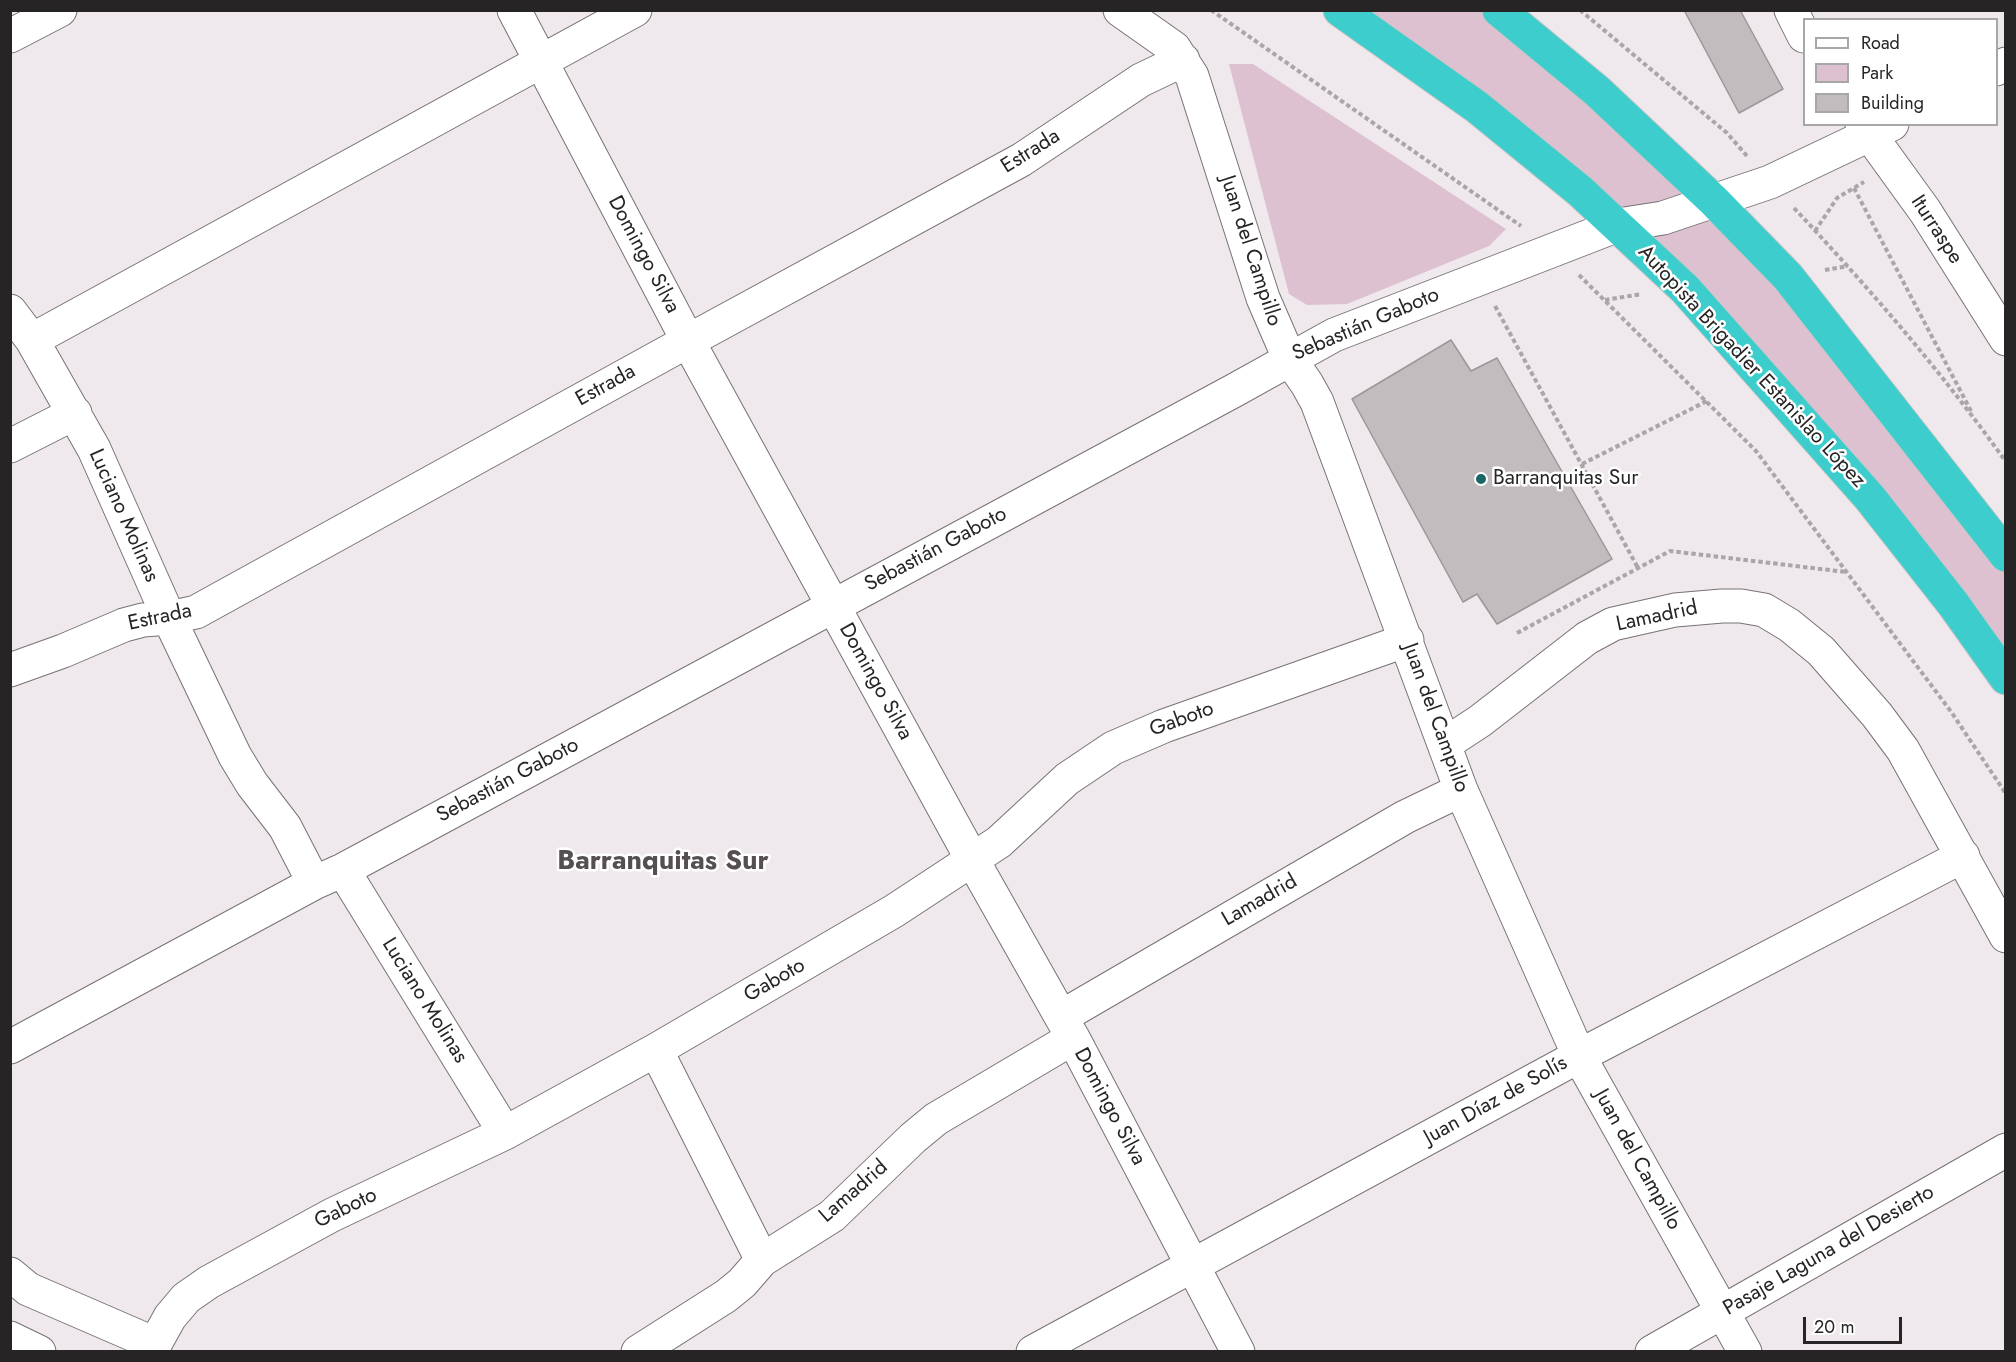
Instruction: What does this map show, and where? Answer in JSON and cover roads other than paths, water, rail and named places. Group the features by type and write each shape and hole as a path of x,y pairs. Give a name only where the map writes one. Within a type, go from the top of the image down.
{"highway":[{"name":"Autopista Brigadier Estanislao López","path":"1340,10 1477,107 1618,225 1685,289 1870,498 1954,605 2006,678"},
{"path":"1499,10 1598,91 1714,201 1788,277 2006,555"}],"street":[{"path":"10,36 60,10"},
{"name":"Domingo Silva","path":"514,10 688,340 1067,1028 1238,1352"},
{"path":"32,340 635,10"},
{"name":"Juan del Campillo","path":"1120,10 1174,48 1192,76 1263,298 1289,358 1317,402 1461,790 1579,1056 1745,1352"},
{"path":"1791,10 1803,34"},
{"name":"Estrada","path":"10,670 124,625 196,612 688,340 1021,160 1141,80 1183,60"},
{"name":"Sebastián Gaboto","path":"10,1047 1334,335 1618,225 1663,218 1770,182 1875,128"},
{"name":"Iturraspe","path":"1875,128 1892,166 1925,211 2006,339"},
{"name":"Luciano Molinas","path":"10,311 32,340 94,448 169,618 235,756 252,784 285,827 328,876 505,1133"},
{"path":"10,446 75,413"},
{"name":"Lamadrid","path":"1445,744 1480,721 1587,638 1613,624 1675,610 1722,606 1741,606 1764,610 1789,625 1821,651 1877,715 1903,750 2006,936"},
{"name":"Gaboto","path":"155,1348 170,1317 186,1298 209,1282 332,1215 505,1133 656,1050 894,911 999,842 1067,779 1113,748 1135,737 1407,640"},
{"name":"Lamadrid","path":"638,1352 726,1296 742,1283 762,1260 832,1216 936,1119 1067,1028 1404,818 1461,790"},
{"name":"Juan Díaz de Solís","path":"1033,1352 1579,1056 1963,856"},
{"path":"656,1050 762,1260"},
{"name":"Pasaje Laguna del Desierto","path":"1652,1352 2006,1150"},
{"path":"10,1274 28,1289 155,1348"},
{"path":"10,1338 39,1352"}],"place":[{"name":"Barranquitas Sur","path":"1481,479"}],"district":[{"name":"Barranquitas Sur","path":"663,862"}]}
